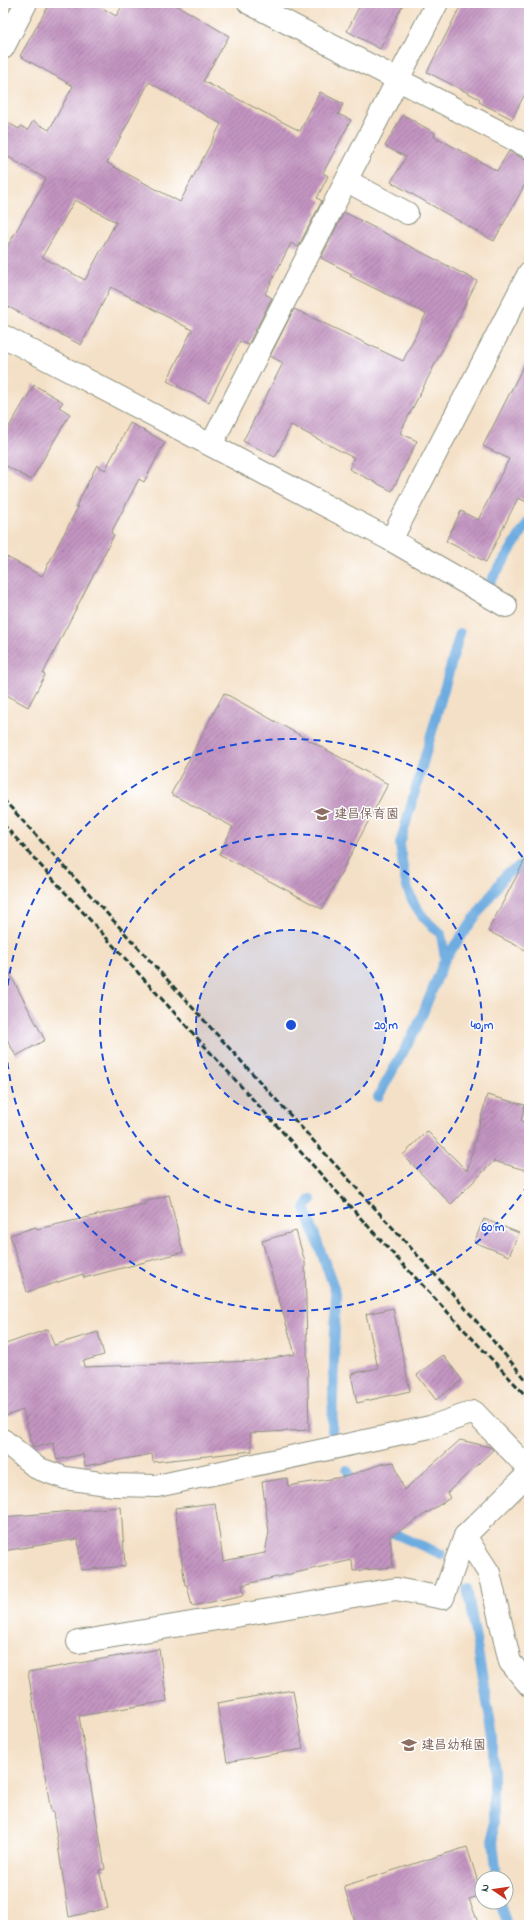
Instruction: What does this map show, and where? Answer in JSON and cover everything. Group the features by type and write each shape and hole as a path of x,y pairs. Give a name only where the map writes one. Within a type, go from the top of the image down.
{"street":[{"path":"3,48 26,3"},
{"path":"249,3 272,8 398,81 529,147"},
{"path":"211,445 437,3"},
{"path":"347,181 407,213"},
{"path":"391,540 529,273"},
{"path":"3,336 391,540 506,606"},
{"path":"3,1440 37,1468 65,1478 114,1486 157,1486 430,1427 474,1412 529,1469"},
{"path":"78,1642 396,1589 443,1598 465,1536 529,1474"},
{"path":"465,1536 489,1573 510,1662 529,1685"}],"building":[{"path":"50,3 94,3 116,16 124,3 173,3 229,36 203,81 300,131 320,92 343,104 338,114 351,120 323,173 328,176 317,198 322,201 298,247 291,243 265,294 272,298 248,345 240,341 209,402 167,381 192,330 111,287 81,345 3,304 3,254 46,179 3,154 3,120 19,129 21,126 28,130 33,121 49,130 73,86 20,56","holes":["149,82 221,124 180,202 107,163","75,200 116,222 85,280 42,257"]},
{"path":"361,3 404,3 380,49 347,31"},
{"path":"462,3 529,3 529,86 512,119 479,102 480,99 427,72"},
{"path":"403,115 435,133 434,136 497,171 509,151 529,162 529,177 494,241 391,182 406,157 385,146"},
{"path":"344,212 477,281 400,433 417,441 392,491 349,469 354,458 291,425 275,457 243,441 283,363 270,356 294,309 403,361 426,314 350,276 352,274 321,258"},
{"path":"529,355 529,503 518,498 486,562 446,541 461,511 478,520 509,459 483,446"},
{"path":"34,385 63,402 59,407 70,414 31,480 3,464 3,437"},
{"path":"130,423 165,442 144,482 139,479 111,533 114,535 43,674 45,675 28,707 3,693 3,555 42,576 78,507 76,506 97,465 105,470"},
{"path":"224,693 388,784 322,909 219,854 233,827 171,794"},
{"path":"529,852 529,952 488,931"},
{"path":"3,961 45,1040 16,1056 3,1032"},
{"path":"487,1095 525,1105 521,1121 529,1123 529,1153 525,1170 494,1161 451,1204 403,1155 427,1131 467,1171"},
{"path":"169,1195 183,1252 84,1278 83,1274 27,1292 10,1235 36,1227 37,1229 145,1204 144,1202"},
{"path":"484,1219 519,1233 509,1256 474,1242"},
{"path":"296,1231 305,1262 309,1430 250,1433 252,1451 153,1462 152,1454 85,1466 83,1454 57,1460 53,1443 33,1448 23,1410 3,1417 3,1345 48,1329 54,1345 98,1332 104,1355 83,1361 84,1367 256,1361 295,1354 262,1241"},
{"path":"393,1308 410,1391 357,1403 351,1374 378,1368 366,1314"},
{"path":"443,1355 462,1380 436,1400 417,1375"},
{"path":"460,1440 490,1447 493,1450 447,1493 450,1498 390,1537 393,1567 353,1571 352,1560 242,1585 244,1595 192,1606 187,1585 185,1585 175,1508 215,1503 223,1561 265,1553 269,1532 262,1482 287,1478 288,1486 348,1476 381,1464 394,1462 404,1490"},
{"path":"121,1507 125,1566 81,1570 78,1539 3,1551 3,1517"},
{"path":"159,1649 167,1701 79,1716 105,1869 99,1870 108,1908 69,1917 53,1812 51,1812 28,1672"},
{"path":"293,1690 303,1749 227,1762 217,1703"},
{"path":"467,1847 474,1870 474,1897 469,1899 479,1925 356,1925 344,1886"}],"waterway":[{"path":"487,587 529,521"},
{"path":"378,1097 418,1025 445,959 441,934 421,914 414,904 406,884 400,844 460,633"},
{"path":"445,959 506,874 529,862"},
{"path":"311,1199 305,1208 336,1293 332,1431"},
{"path":"347,1470 357,1487"},
{"path":"384,1529 441,1554"},
{"path":"467,1588 493,1737 493,1840 496,1870"},
{"path":"503,1910 508,1925"}],"railway":[{"path":"3,799 460,1302 529,1383"},
{"path":"3,824 396,1257 529,1399"}],"place":[{"name":"建昌保育園","path":"322,814"},
{"name":"建昌幼稚園","path":"409,1745"}]}
